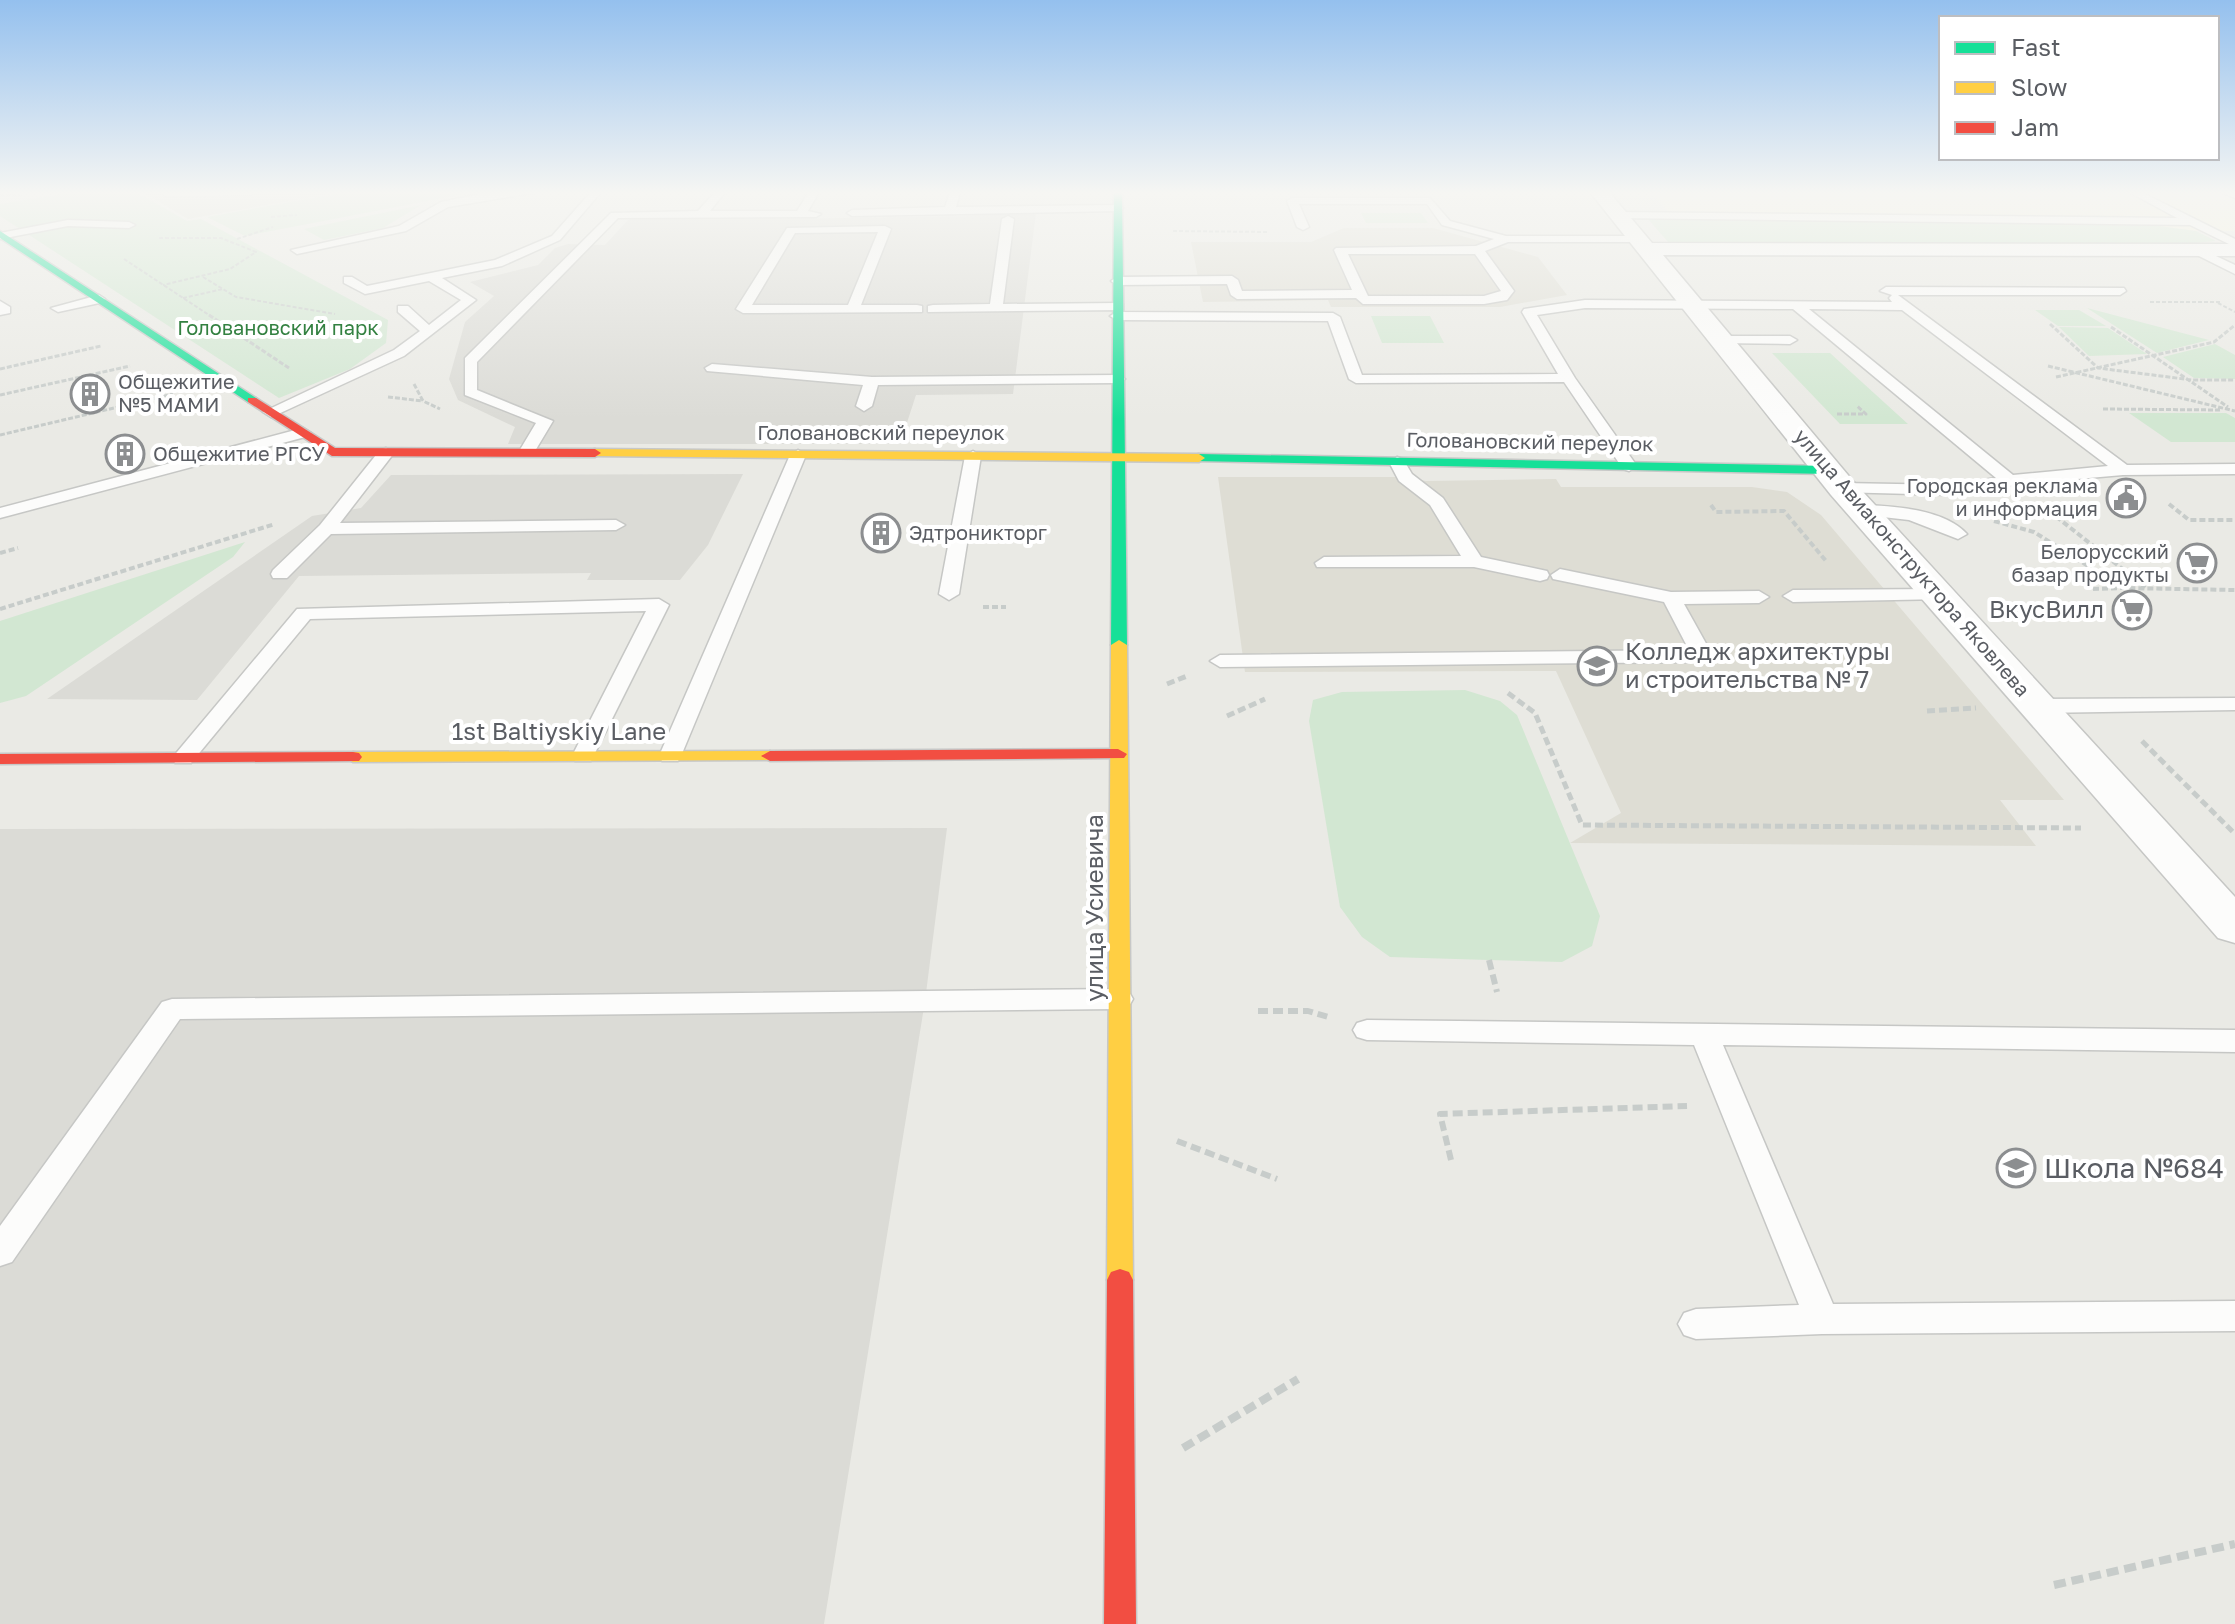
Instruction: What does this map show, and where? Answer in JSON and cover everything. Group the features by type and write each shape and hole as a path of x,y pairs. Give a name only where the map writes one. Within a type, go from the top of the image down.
{"street":[{"name":"Головановский переулок","path":"51,268 332,452 1118,456 1629,466 1844,489"},
{"name":"улица Усиевича","path":"1117,268 1120,1624"},
{"name":"улица Авиаконструктора Яковлева","path":"1661,268 1844,489 2235,927"},
{"name":"1st Baltiyskiy Lane","path":"0,759 1118,754"}],"lane":[{"path":"348,280 365,290 475,268"},
{"path":"526,453 545,421 470,392 470,361 563,268"},
{"path":"768,268 743,309 917,309"},
{"path":"853,309 869,268"},
{"path":"996,308 1001,268"},
{"path":"1348,268 1363,300 1484,300 1502,297 1508,291 1491,268"},
{"path":"271,412 399,353 470,300 431,277"},
{"path":"1117,281 1232,280 1237,295 1361,294"},
{"path":"2120,291 1886,291 2123,470"},
{"path":"58,308 99,299"},
{"path":"1629,466 1568,378 1529,312 1585,304 1905,306"},
{"path":"1797,306 2010,481"},
{"path":"1720,340 1790,340 1754,307"},
{"path":"403,309 429,332"},
{"path":"933,309 1333,317 1356,379 1568,378"},
{"path":"712,368 872,381 1118,379"},
{"path":"864,406 872,381"},
{"path":"0,513 303,433"},
{"path":"280,574 326,529 386,453"},
{"path":"670,756 798,455"},
{"path":"949,594 973,456"},
{"path":"1397,462 1405,477 1437,502 1474,561"},
{"path":"1844,489 1951,490 2123,470 2235,469"},
{"path":"1844,489 1939,523 1958,534"},
{"path":"326,529 616,525"},
{"path":"1324,563 1474,561 1540,575"},
{"path":"1560,575 1671,598 1759,597"},
{"path":"1793,596 1938,595"},
{"path":"1220,661 1703,656 1671,598"},
{"path":"183,758 304,613 659,605 583,756"},
{"path":"2037,706 2235,704"},
{"path":"0,1252 172,1009 1119,999"},
{"path":"1367,1030 2235,1041"},
{"path":"1704,1034 1822,1319"},
{"path":"1696,1324 1822,1319 2235,1316"}],"path":[{"path":"137,268 323,390"},
{"path":"163,285 232,268"},
{"path":"203,277 236,297 321,310 343,317"},
{"path":"182,298 223,289"},
{"path":"2056,291 2192,380 2233,411"},
{"path":"2120,291 2140,303 2217,302 2235,312"},
{"path":"2012,386 2214,342 2235,325"},
{"path":"0,369 152,334"},
{"path":"0,395 182,354"},
{"path":"2098,368 2192,380 2235,380"},
{"path":"0,435 224,381"},
{"path":"2042,409 2233,411"},
{"path":"2010,481 2148,590"},
{"path":"1708,501 1716,512 1784,511 1855,595"},
{"path":"0,609 345,502"},
{"path":"1988,519 2034,532 2123,588"},
{"path":"2063,550 2097,550"},
{"path":"2093,589 2235,590"},
{"path":"1505,691 1535,713 1582,825 2146,827"},
{"path":"1227,716 1276,693"},
{"path":"2105,705 2235,834"},
{"path":"1258,1011 1308,1011 1367,1030"},
{"path":"1451,1160 1440,1114 1733,1105"},
{"path":"1119,1120 1277,1179"},
{"path":"1120,1486 1298,1379"},
{"path":"2054,1585 2235,1544"}],"shaded area":[{"path":"527,268 1029,268 1013,394 916,395 900,444 508,444 515,427 458,400 449,379 465,322 494,296 470,282"},
{"path":"1196,268 1546,268 1567,295 1500,307 1331,307 1328,300 1203,302"},
{"path":"743,474 708,545 680,580 587,580 591,573 299,576 197,700 47,699 312,516 361,508 391,475"},
{"name":"Колледж архитектуры и строительства № 7","path":"1218,477 1405,477 1426,481 1556,479 1561,487 1752,487 1787,492 1821,515 2064,800 2000,800 2036,846 1570,843 1621,813 1556,671 1245,672"},
{"path":"947,828 925,1001 824,1624 0,1624 0,829"}],"green space":[{"name":"Головановский парк","path":"79,268 291,268 388,320 386,343 350,369 279,398"},
{"path":"2087,308 2209,340 2157,353"},
{"path":"2035,310 2079,310 2106,326 2058,326"},
{"path":"1371,316 1430,316 1444,343 1382,343"},
{"path":"2059,327 2108,328 2147,354 2089,356"},
{"path":"2215,344 2235,355 2235,379 2194,378 2163,357"},
{"path":"1772,353 1830,353 1908,424 1840,424"},
{"path":"2129,413 2226,413 2235,418 2235,442 2171,442"},
{"path":"245,542 233,557 26,696 0,703 0,621"},
{"path":"1465,690 1500,701 1517,715 1600,916 1592,946 1562,962 1390,957 1362,937 1340,907 1309,721 1313,700 1342,692"}],"traffic: fast":[{"path":"51,268 252,400"},
{"path":"1118,268 1119,645"},
{"path":"1199,458 1828,470"}],"traffic: slow":[{"path":"595,453 1199,458"},
{"path":"1119,645 1120,1280"},
{"path":"353,757 770,756"}],"traffic: jam":[{"path":"252,400 332,452 595,453"},
{"path":"770,756 1118,754"},
{"path":"0,759 353,757"},
{"path":"1120,1280 1120,1624"}],"place":[{"name":"Общежитие №5 МАМИ","path":"90,394"},
{"name":"Общежитие РГСУ","path":"125,454"},
{"name":"Городская реклама и информация","path":"2126,498"},
{"name":"Эдтроникторг","path":"881,533"},
{"name":"Белорусский базар продукты","path":"2197,563"},
{"name":"ВкусВилл","path":"2132,610"},
{"name":"Колледж архитектуры и строительства № 7","path":"1597,666"},
{"name":"Школа №684","path":"2016,1168"}]}
